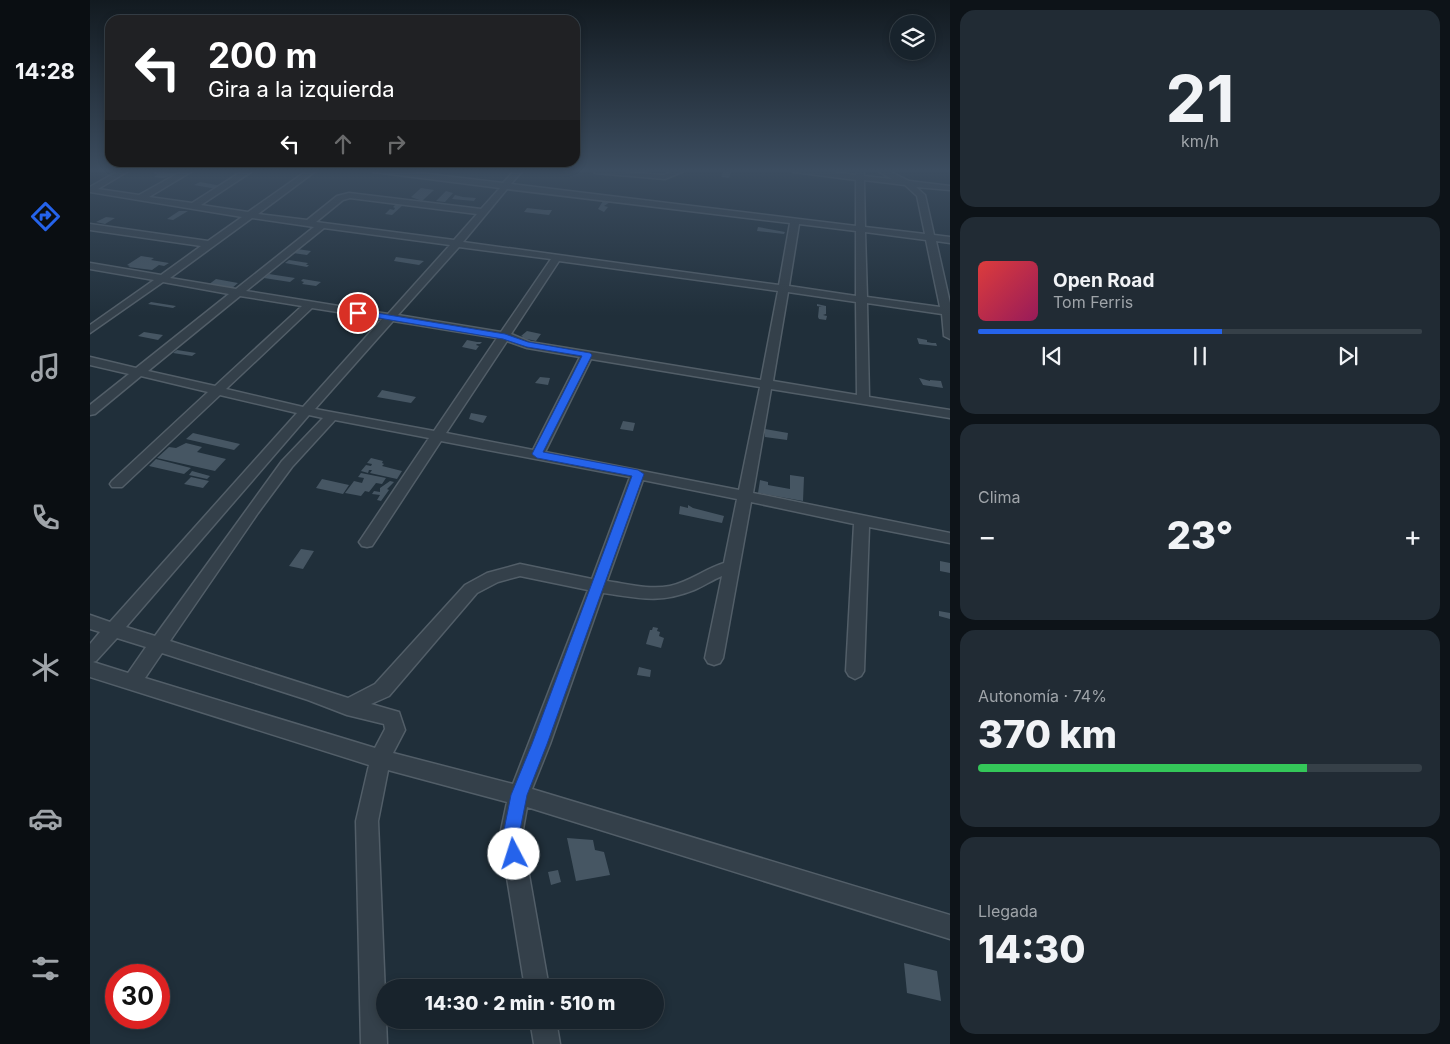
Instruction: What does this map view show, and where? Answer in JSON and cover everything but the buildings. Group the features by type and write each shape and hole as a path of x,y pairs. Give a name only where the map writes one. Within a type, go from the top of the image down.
{"street":[{"path":"90,330 244,219"},
{"path":"277,219 783,288 948,316"},
{"path":"309,223 314,219"},
{"path":"90,656 477,219"},
{"path":"781,219 950,240"},
{"path":"860,219 863,400"},
{"path":"927,219 948,316 950,336"},
{"path":"714,658 795,221"},
{"path":"90,411 322,225"},
{"path":"90,227 209,244"},
{"path":"367,542 557,257"},
{"path":"90,266 309,305 505,336 527,344 587,355 950,414"},
{"path":"117,484 309,305"},
{"path":"537,454 587,355"},
{"path":"90,361 332,416 537,454 950,538"},
{"path":"132,682 252,508 287,464 332,416"},
{"path":"535,979 511,835 519,795 540,744 638,474"},
{"path":"856,671 862,521"},
{"path":"347,706 382,690 471,589 493,577 520,570 598,586 652,594 672,592 691,585 714,572 731,567"},
{"path":"90,622 347,706 392,718 395,730 380,759 368,821 374,1044"},
{"path":"90,670 380,759 519,795 950,927"},
{"path":"544,1029 547,1044"}],"route":[{"path":"358,313 505,336 527,344 587,355 537,454 638,474 540,744 519,795 511,835 514,854"}]}
